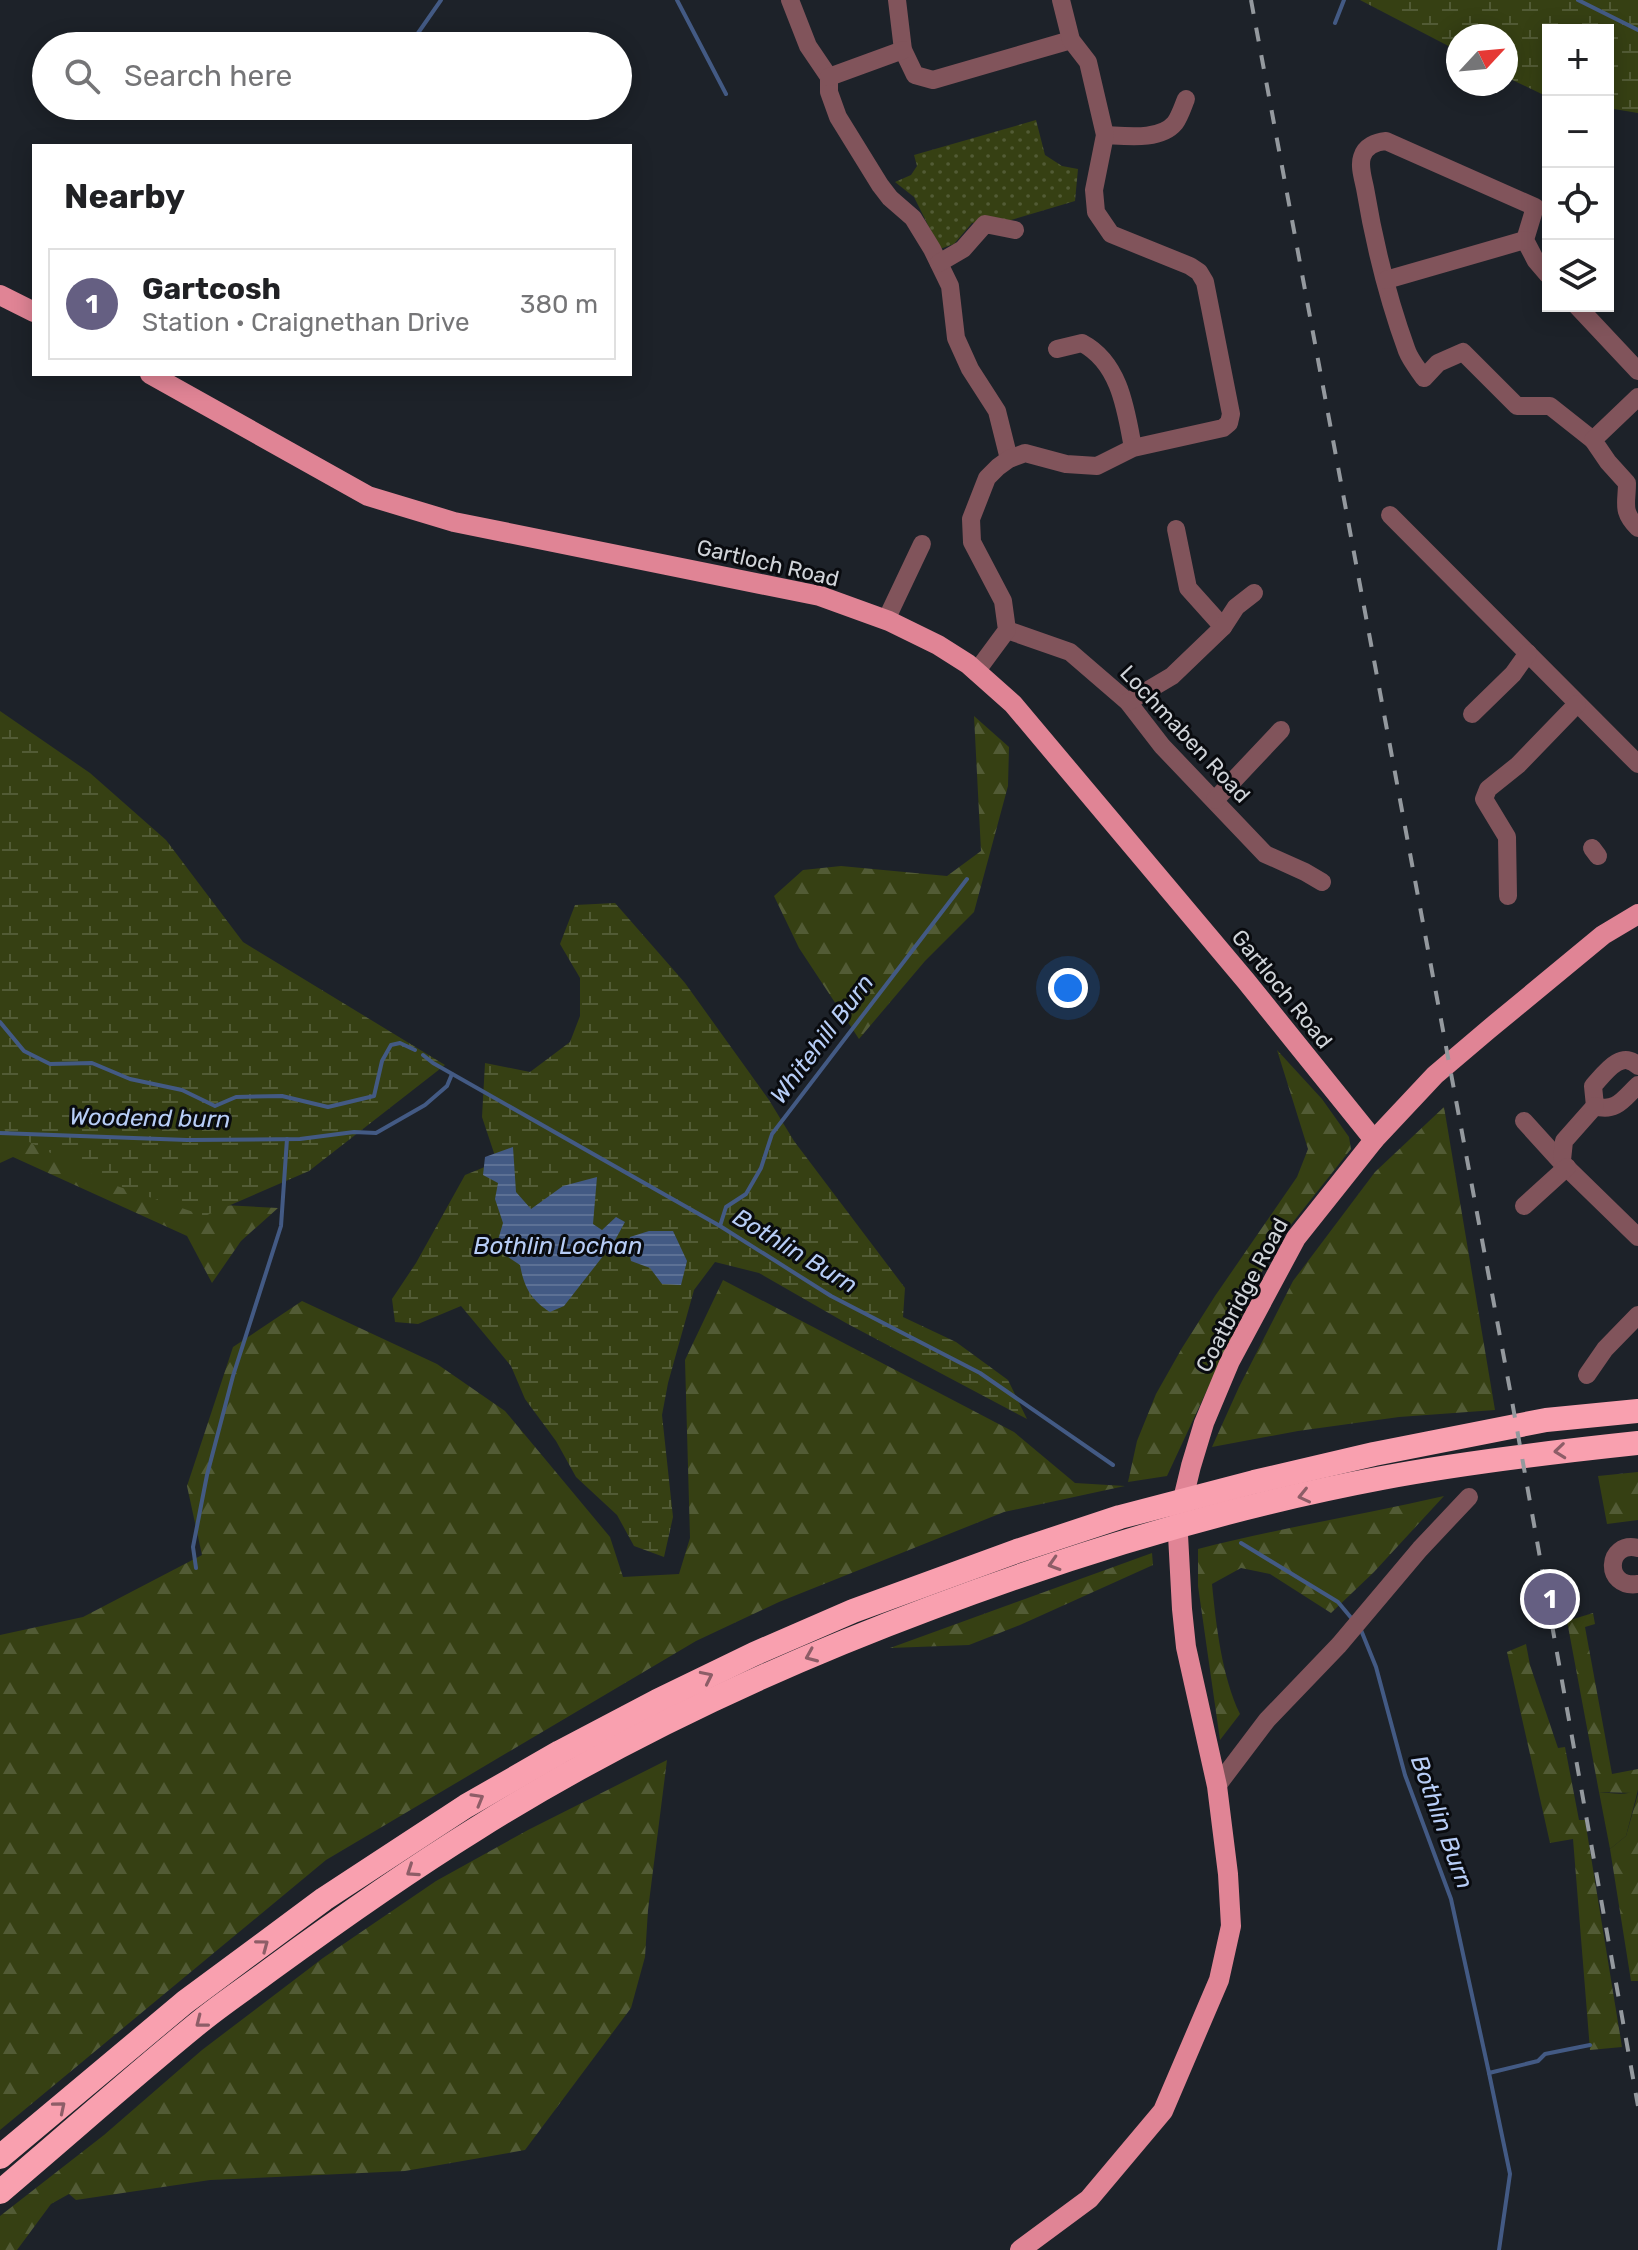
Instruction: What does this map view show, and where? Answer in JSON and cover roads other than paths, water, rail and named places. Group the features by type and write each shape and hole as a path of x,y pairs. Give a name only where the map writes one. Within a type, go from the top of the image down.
{"highway":[{"path":"0,2157 185,2002 324,1899 466,1806 657,1701 754,1654 853,1611 1120,1517 1374,1454 1546,1420 1638,1411"},
{"path":"0,2192 200,2022 337,1921 477,1828 572,1773 666,1722 763,1676 862,1634 1023,1573 1125,1541 1382,1478 1549,1452 1638,1443"}],"main road":[{"path":"0,295 32,311"},
{"name":"Gartloch Road","path":"154,376 368,496 454,522 820,596 886,620 938,645 1013,704 1246,981 1374,1140"},
{"name":"Coatbridge Road","path":"1020,2250 1089,2199 1163,2111 1219,1980 1231,1926 1228,1874 1217,1786 1186,1647 1178,1535 1183,1499 1204,1423 1230,1361 1296,1238 1374,1140 1435,1075 1603,935 1638,914"}],"street":[{"path":"790,0 808,46 829,77 829,92 838,117 880,185 913,218 950,286 956,338 970,369 997,411 1009,459"},
{"path":"897,0 903,50 915,75 933,80 1071,40"},
{"path":"976,672 1007,630 1003,601 972,542 971,519 987,478 1009,459 1025,453 1066,464 1097,466 1133,448 1223,428 1229,423 1231,414 1205,282 1199,272 1111,234 1096,212 1094,190 1105,135 1088,62 1071,40 1061,0"},
{"path":"829,77 903,50"},
{"path":"1105,135 1154,135 1167,130 1177,121 1186,99"},
{"path":"1542,268 1525,240 1535,207 1386,141 1377,142 1362,154 1370,221 1386,280 1408,354 1424,378 1438,363 1463,352 1517,406 1550,406 1593,440 1627,483 1625,510 1638,528"},
{"path":"939,263 963,249 985,224 1015,230"},
{"path":"1386,280 1525,240"},
{"path":"1583,312 1638,371"},
{"path":"1057,349 1082,343 1092,348 1112,373 1122,391 1133,448"},
{"path":"1593,440 1638,397"},
{"path":"1390,515 1638,764"},
{"path":"1176,529 1188,588 1223,627"},
{"path":"886,620 922,544"},
{"path":"1128,702 1172,676 1223,627 1236,607 1254,593"},
{"name":"Lochmaben Road","path":"1007,630 1070,652 1128,702 1162,746 1265,854 1322,882"},
{"path":"1472,714 1513,674 1528,653"},
{"path":"1508,896 1512,869 1507,837 1484,799 1488,789 1518,765 1577,704"},
{"path":"1215,800 1281,730"},
{"path":"1524,1206 1565,1164 1564,1141 1595,1106 1593,1086 1621,1060 1635,1062 1638,1066"},
{"path":"1595,1106 1604,1109 1615,1107 1638,1085"},
{"path":"1524,1121 1638,1237"},
{"path":"1587,1375 1605,1349 1638,1315"},
{"path":"1217,1786 1267,1720 1339,1645 1420,1549 1469,1497"},
{"path":"1637,1587 1620,1581 1612,1564 1622,1549 1628,1546 1638,1548"}],"water":[{"name":"Bothlin Lochan","path":"513,1147 516,1192 531,1209 563,1186 597,1177 593,1224 602,1230 616,1217 625,1222 614,1242 564,1306 550,1312 529,1292 520,1265 502,1253 498,1240 503,1223 495,1199 498,1183 483,1175 485,1157"},
{"path":"649,1231 673,1231 687,1261 681,1285 662,1284 650,1268 631,1261 630,1237"}],"waterway":[{"path":"419,32 441,0"},
{"path":"677,0 726,94"},
{"path":"1335,23 1344,0"},
{"path":"1578,0 1638,30"},
{"name":"Whitehill Burn","path":"720,1226 726,1207 746,1194 761,1168 772,1134 967,879"},
{"name":"Bothlin Burn","path":"0,1022 24,1051 50,1064 92,1063 130,1079 182,1090 215,1106 236,1097 282,1096 328,1107 374,1096 382,1061 391,1045 400,1043 415,1050"},
{"name":"Bothlin Burn","path":"423,1055 720,1226 831,1296 980,1373 1113,1465"},
{"name":"Woodend burn","path":"0,1133 187,1140 300,1139 354,1132 376,1133 425,1105 447,1086 452,1074"},
{"path":"196,1568 193,1547 207,1475 233,1376 281,1226 287,1139"},
{"name":"Bothlin Burn","path":"1241,1543 1338,1602 1353,1620"},
{"name":"Bothlin Burn","path":"1361,1630 1376,1667 1405,1775 1451,1899 1489,2073 1538,2061 1545,2054 1590,2045"},
{"path":"1489,2073 1510,2174 1499,2250"}],"railway":[{"path":"1251,0 1510,1390 1638,2106"}],"place":[{"name":"Gartcosh","path":"1550,1599"}]}
